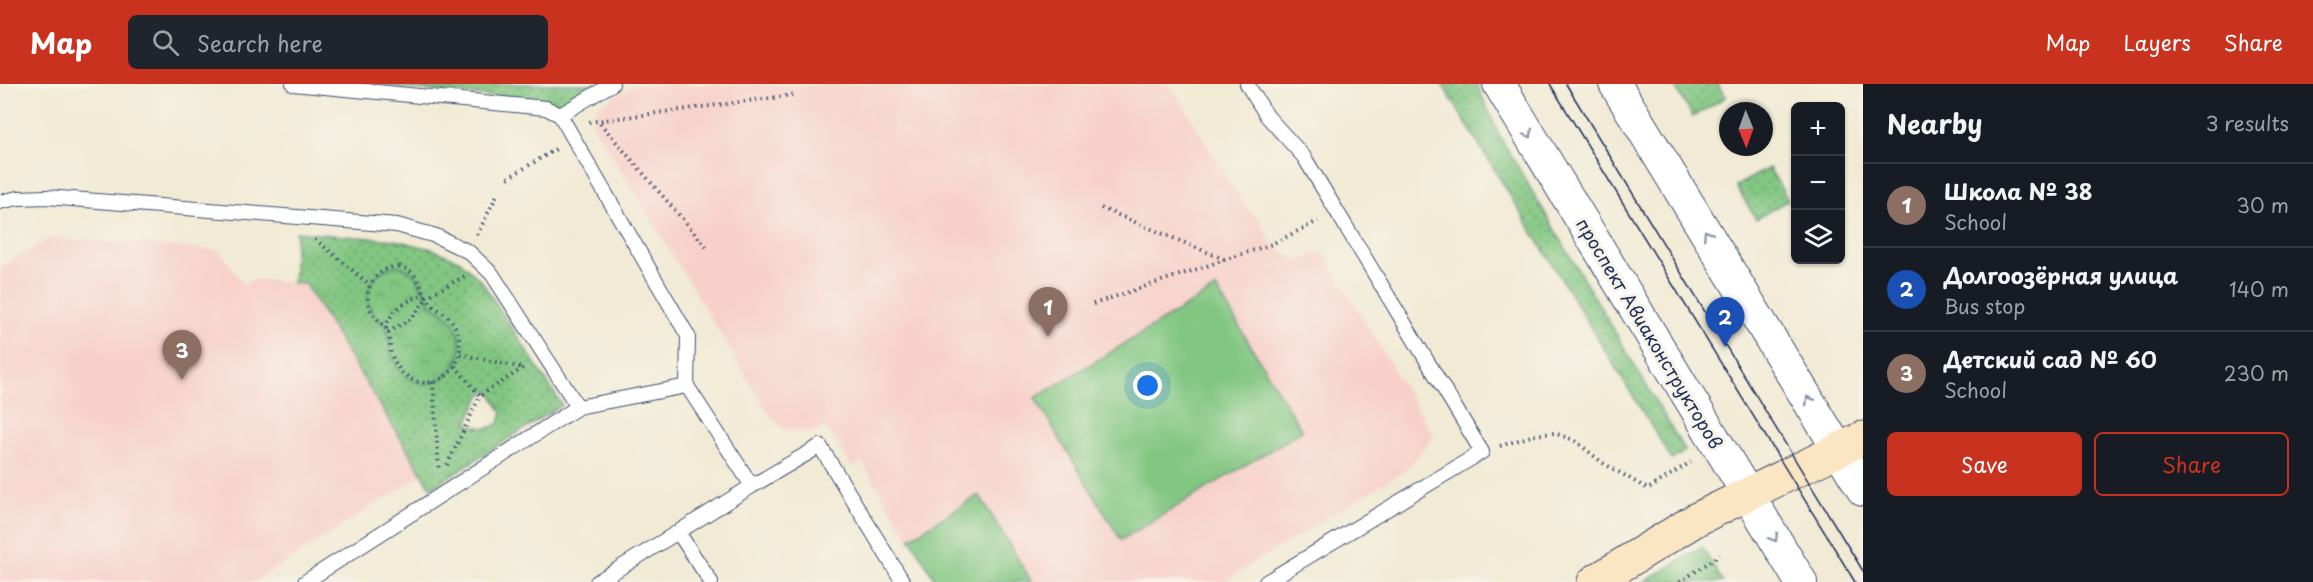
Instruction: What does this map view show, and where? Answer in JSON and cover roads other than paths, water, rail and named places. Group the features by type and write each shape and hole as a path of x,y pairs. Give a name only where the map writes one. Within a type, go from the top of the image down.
{"main road":[{"path":"1594,582 1697,519 1851,444"}],"street":[{"name":"проспект Авиаконструкторов","path":"1499,84 1801,582"},
{"path":"1615,84 1851,444 1863,490"}],"lane":[{"path":"293,84 546,108 560,115 688,336 687,386 752,486"},
{"path":"560,115 612,84"},
{"path":"1247,84 1267,116 1304,157 1482,452 1266,582"},
{"path":"0,202 18,198 47,197 397,225 436,236 469,252 492,274 578,407"},
{"path":"305,582 578,407 687,386"},
{"path":"597,582 820,446 903,582"},
{"path":"678,532 711,582"}],"tram line":[{"path":"1550,84 1855,582"},
{"path":"1566,84 1863,571"}],"place":[{"name":"Школа № 38","path":"1048,337"},
{"name":"Долгоозёрная улица","path":"1725,347"},
{"name":"Детский сад № 60","path":"182,380"}]}
